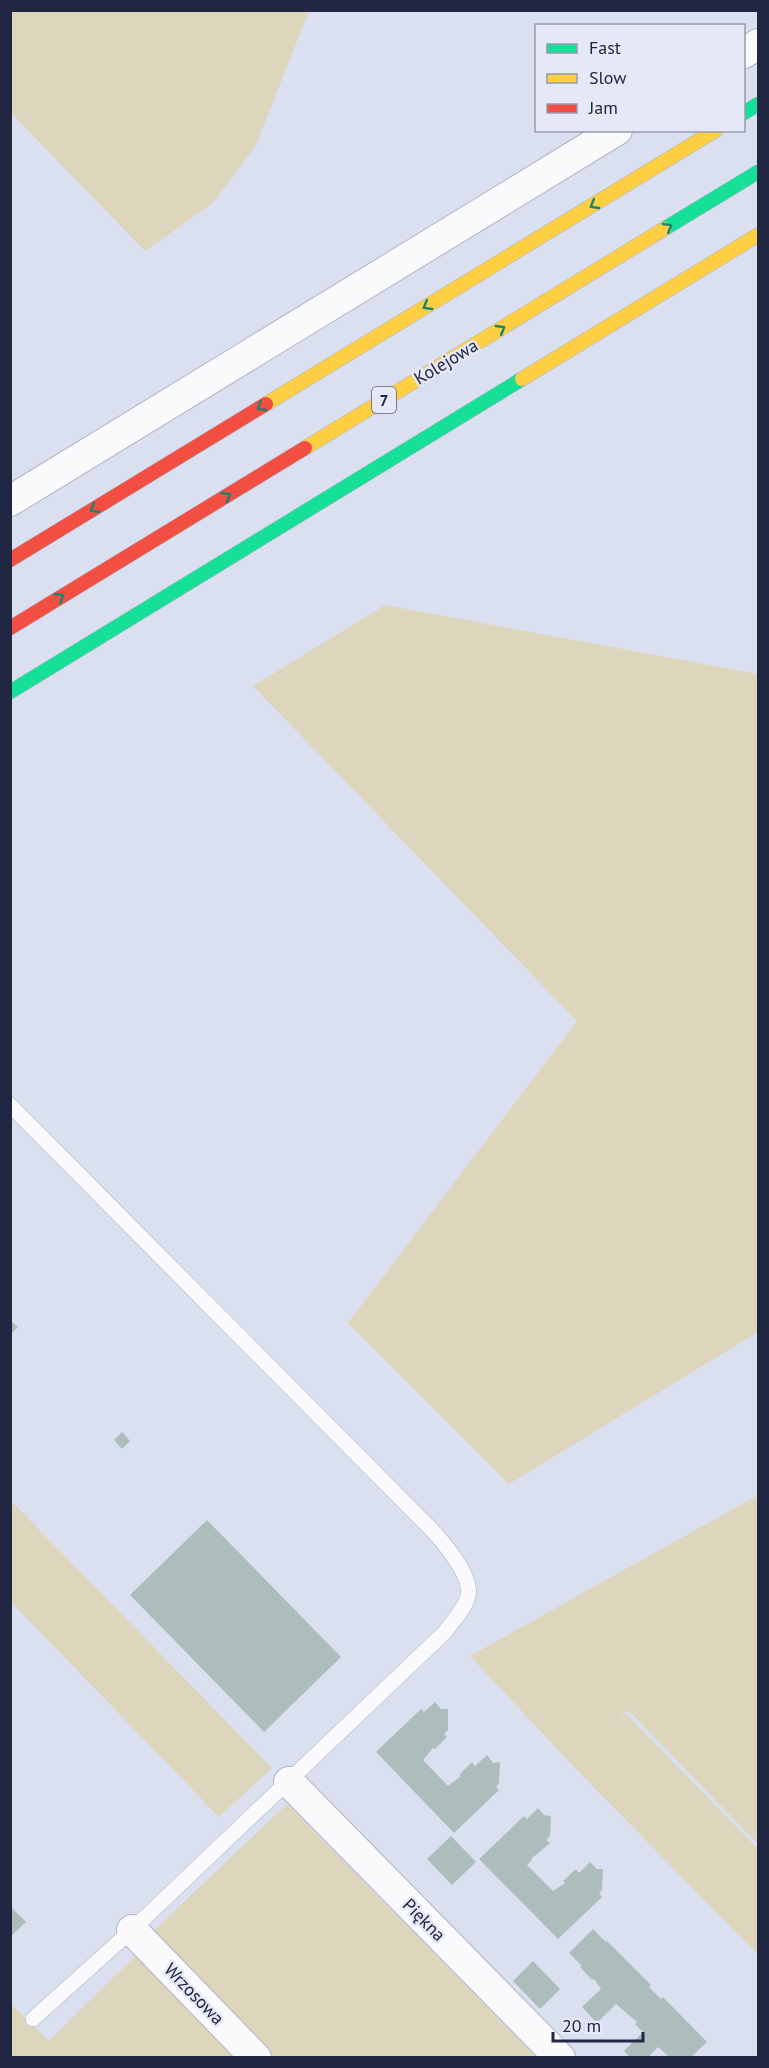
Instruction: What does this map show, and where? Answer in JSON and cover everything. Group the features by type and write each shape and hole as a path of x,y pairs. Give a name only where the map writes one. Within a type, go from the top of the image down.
{"main road":[{"path":"745,112 759,104"},
{"path":"10,560 713,132"},
{"name":"Kolejowa","path":"10,627 759,172"},
{"path":"10,692 759,235"}],"street":[{"path":"745,52 759,44"},
{"path":"10,501 613,132"},
{"name":"Piękna","path":"289,1782 560,2058"},
{"name":"Wrzosowa","path":"132,1930 255,2058"}],"lane":[{"path":"10,1105 432,1530 451,1552 470,1587 460,1613 445,1632 132,1930 33,2019"}],"shaded area":[{"path":"10,11 309,11 256,145 212,204 145,251 11,113"},
{"path":"385,605 758,674 758,1332 509,1484 348,1323 577,1021 253,686"},
{"path":"758,1495 758,1844 628,1710 608,1733 626,1714 758,1849 758,1955 575,1768 470,1656"},
{"path":"10,1500 272,1768 219,1817 11,1602"},
{"path":"287,1804 536,2057 268,2057 149,1935"},
{"path":"137,1954 237,2057 11,2057 10,2003 49,2041"}],"building":[{"path":"10,1320 18,1327 10,1335"},
{"path":"122,1432 130,1441 122,1449 114,1440"},
{"path":"207,1520 341,1657 264,1732 130,1595"},
{"path":"435,1702 441,1709 448,1709 448,1730 444,1734 447,1737 423,1760 448,1786 461,1776 459,1775 472,1762 475,1766 487,1755 493,1763 500,1762 499,1783 496,1787 499,1790 454,1833 376,1752 421,1709 424,1712"},
{"path":"538,1808 544,1815 551,1816 550,1836 546,1840 550,1843 527,1865 553,1891 565,1883 563,1881 576,1869 579,1873 590,1862 597,1869 603,1869 602,1890 599,1893 602,1897 558,1939 479,1859 524,1816 527,1819"},
{"path":"451,1836 476,1862 452,1885 427,1859"},
{"path":"10,1906 26,1922 10,1937"},
{"path":"593,1929 651,1985 649,1987 661,1999 663,1997 707,2042 690,2058 668,2058 658,2047 647,2058 631,2058 624,2051 643,2032 635,2024 637,2022 616,2004 597,2023 582,2007 601,1989 569,1953"},
{"path":"533,1961 560,1989 540,2009 513,1981"}],"traffic: fast":[{"path":"745,112 758,104"},
{"path":"664,229 758,172"},
{"path":"10,692 522,379"}],"traffic: slow":[{"path":"266,404 713,132"},
{"path":"305,448 664,229"},
{"path":"522,379 758,235"}],"traffic: jam":[{"path":"10,560 266,404"},
{"path":"10,628 305,448"}]}
